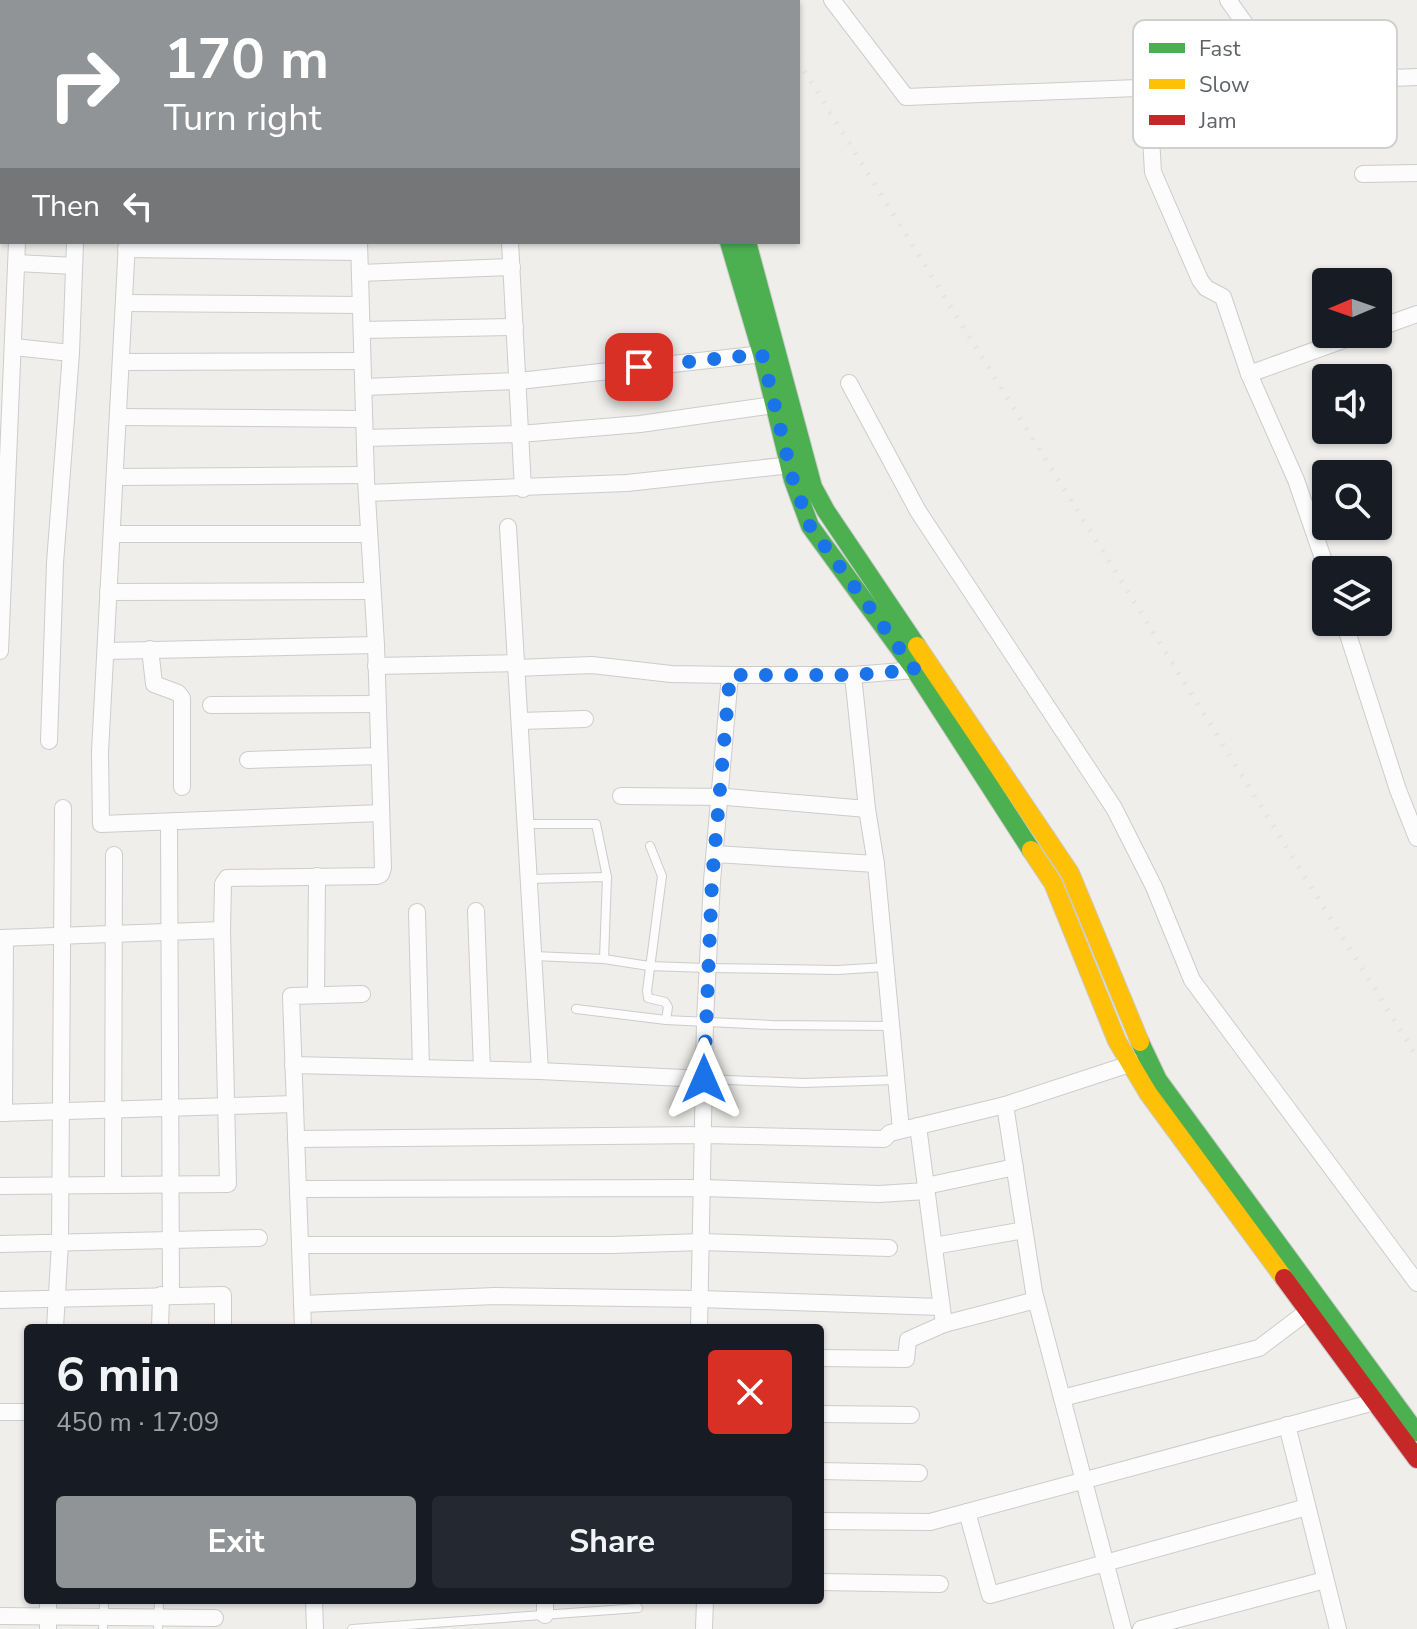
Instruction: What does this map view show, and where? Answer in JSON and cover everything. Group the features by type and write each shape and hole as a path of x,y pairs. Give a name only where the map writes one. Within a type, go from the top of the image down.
{"street":[{"path":"832,0 906,97 1133,88"},
{"path":"1228,0 1242,20"},
{"path":"1397,78 1417,77"},
{"path":"1152,148 1153,172 1200,280 1206,288 1223,297 1249,374 1296,480 1322,556"},
{"path":"1363,174 1417,173"},
{"path":"0,651 17,244"},
{"path":"49,741 55,563 71,353 75,244"},
{"path":"510,244 523,489"},
{"path":"730,244 769,353 774,405 798,464 826,511 1070,873 1148,1093 1308,1311 1383,1400 1417,1433"},
{"path":"747,244 769,353 798,464 800,504 810,526 915,670 1053,883 1117,1041 1158,1080 1383,1400 1417,1459"},
{"path":"0,1186 228,1184 223,884 227,878 381,874 381,813 376,645 368,534 359,247 127,246 100,752 101,824 381,813"},
{"path":"17,263 74,266"},
{"path":"360,273 512,267"},
{"path":"124,303 360,305"},
{"path":"1392,323 1417,314"},
{"path":"362,330 515,327"},
{"path":"14,347 71,353"},
{"path":"1249,374 1321,348"},
{"path":"364,387 519,381 769,353"},
{"path":"121,362 362,361"},
{"path":"849,383 918,511 1114,808 1154,887 1192,980 1417,1283"},
{"path":"365,438 520,434 640,424 774,405"},
{"path":"118,417 364,419"},
{"path":"367,493 627,483 798,464"},
{"path":"115,477 366,475"},
{"path":"508,527 540,1071"},
{"path":"113,534 368,534"},
{"path":"108,592 372,591"},
{"path":"1348,636 1398,790 1417,838"},
{"path":"106,651 376,645"},
{"path":"150,649 154,684 178,693 182,698 182,787"},
{"path":"376,666 592,665 671,674 730,675 853,675 915,670"},
{"path":"699,1324 707,968 730,675"},
{"path":"853,675 876,864 896,1080 926,1189 943,1316"},
{"path":"211,705 377,704"},
{"path":"520,721 585,719"},
{"path":"248,760 379,756"},
{"path":"621,796 720,798 867,809"},
{"path":"55,1324 60,1243 63,808"},
{"path":"161,1324 170,1239 169,822"},
{"path":"715,854 876,864"},
{"path":"113,1185 114,855"},
{"path":"316,995 317,876"},
{"path":"476,911 482,1069"},
{"path":"417,912 421,1068"},
{"path":"222,930 3,938 2,1113 294,1104"},
{"path":"303,1324 291,996 362,994"},
{"path":"296,1139 703,1135 884,1139 890,1133 1005,1105 1139,1061"},
{"path":"293,1065 482,1069 704,1079"},
{"path":"1005,1105 1036,1300 1123,1629"},
{"path":"298,1189 703,1188 879,1194 926,1189 1015,1167"},
{"path":"934,1246 1024,1230"},
{"path":"0,1244 259,1238"},
{"path":"300,1245 702,1242 889,1248"},
{"path":"0,1300 223,1295 223,1324"},
{"path":"302,1304 495,1296 700,1299 943,1316 1036,1300"},
{"path":"1062,1398 1259,1348 1308,1311"},
{"path":"824,1358 906,1359 908,1340 943,1316"},
{"path":"824,1521 930,1522 1383,1400"},
{"path":"0,1412 24,1412"},
{"path":"824,1414 911,1415"},
{"path":"1287,1425 1338,1629"},
{"path":"824,1471 919,1473"},
{"path":"967,1512 990,1595 1307,1507"},
{"path":"1141,1629 1325,1580"},
{"path":"824,1582 940,1584"},
{"path":"0,1616 104,1615 158,1624 215,1624 216,1604"},
{"path":"314,1604 315,1629"},
{"path":"704,1629 705,1604"}],"lane":[{"path":"525,824 596,824 607,877 604,959"},
{"path":"650,846 662,876 649,966 648,998 665,1002 668,1007 666,1020"},
{"path":"528,879 607,877"},
{"path":"534,956 707,968 838,970 885,967"},
{"path":"576,1009 666,1020 891,1026"},
{"path":"704,1079 803,1083 896,1080"},
{"path":"158,1624 159,1604"},
{"path":"352,1629 545,1608 638,1608"}],"railway":[{"path":"800,64 1417,1057"}],"traffic: fast":[{"path":"730,244 762,354 793,480 810,526 915,670 1031,850"},
{"path":"748,244 813,487 917,646"},
{"path":"1140,1042 1158,1080 1416,1432"}],"traffic: slow":[{"path":"917,646 1070,873 1140,1042"},
{"path":"1031,850 1053,883 1117,1041 1148,1093 1284,1278"}],"traffic: jam":[{"path":"1284,1278 1417,1459"}],"route":[{"path":"639,367 762,354 793,480 810,526 915,670 853,675 730,675 712,881 704,1079"}]}
